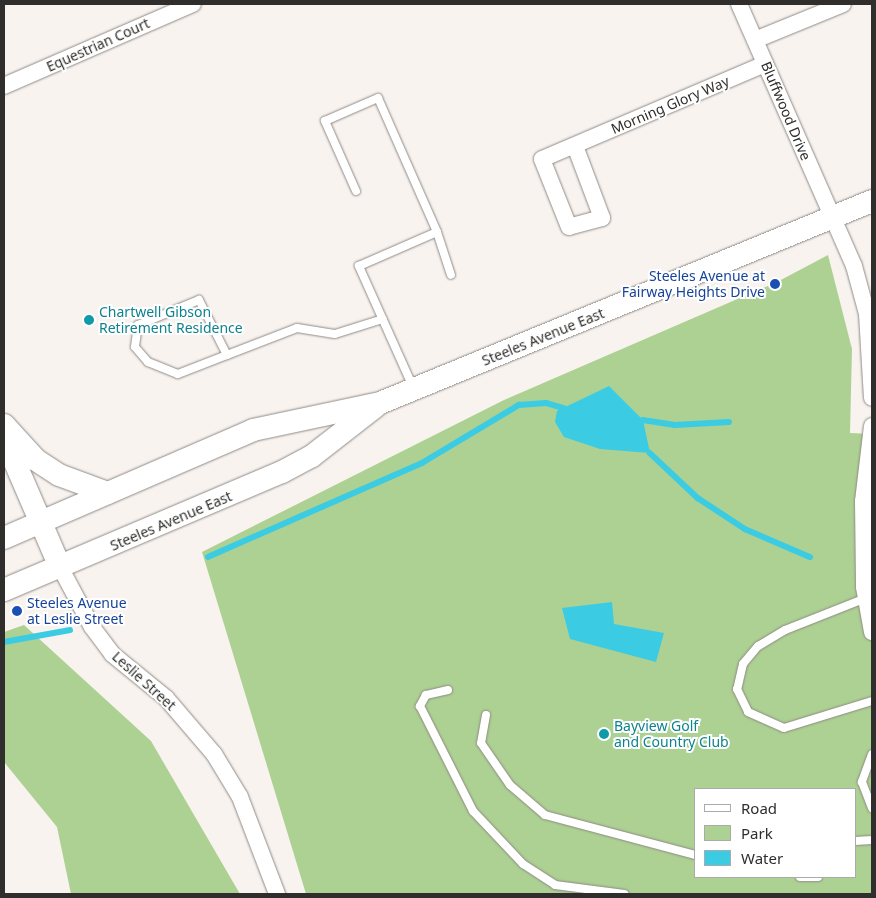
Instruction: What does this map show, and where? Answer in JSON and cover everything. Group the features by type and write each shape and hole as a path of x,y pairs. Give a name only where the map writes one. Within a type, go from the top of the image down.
{"main road":[{"name":"Steeles Avenue East","path":"4,538 253,430 380,403 872,201"},
{"name":"Steeles Avenue East","path":"4,590 282,472 312,456 380,403"},
{"path":"4,424 36,460 58,475 108,493"},
{"name":"Leslie Street","path":"4,436 60,567"}],"street":[{"name":"Equestrian Court","path":"4,86 192,4"},
{"name":"Bluffwood Drive","path":"740,4 854,266 867,314 872,398"},
{"path":"755,40 844,4"},
{"name":"Morning Glory Way","path":"575,146 602,218 569,227 542,159 766,64"},
{"path":"872,426 863,500 866,598 872,632"},
{"name":"Leslie Street","path":"60,567 92,628 112,654 166,698 214,754 240,797 277,894"}],"lane":[{"path":"356,191 325,121 378,98 437,232 451,275"},
{"path":"414,389 359,266 437,232"},
{"path":"227,355 199,300 138,325 135,347 148,362 178,374 298,328 335,334 383,319"},
{"path":"866,598 785,630 758,646 743,664 737,689 748,712 784,728 872,701"},
{"path":"448,690 426,695 420,706 463,797 523,864 558,886 624,894"},
{"path":"486,715 482,742 510,785 545,815 694,856"},
{"path":"872,754 862,782 872,808"},
{"path":"856,841 872,840"},
{"path":"558,886 563,894"}],"green space":[{"name":"Bayview Golf and Country Club","path":"828,255 852,349 850,433 872,434 872,894 306,894 202,552 504,400 777,282"},
{"path":"24,625 151,741 240,894 71,894 57,827 4,762 4,632"}],"water":[{"path":"609,386 643,420 650,453 600,449 564,437 555,422 557,411"},
{"path":"612,602 614,624 664,633 656,662 570,639 562,608"}],"waterway":[{"path":"208,557 422,463 519,405 546,403 564,408"},
{"path":"643,420 675,425 729,422"},
{"path":"650,453 698,498 745,529 810,557"},
{"path":"4,642 70,630"}],"place":[{"name":"Steeles Avenue at Fairway Heights Drive","path":"775,284"},
{"name":"Chartwell Gibson Retirement Residence","path":"89,320"},
{"name":"Steeles Avenue at Leslie Street","path":"17,611"},
{"name":"Bayview Golf and Country Club","path":"604,734"}]}
